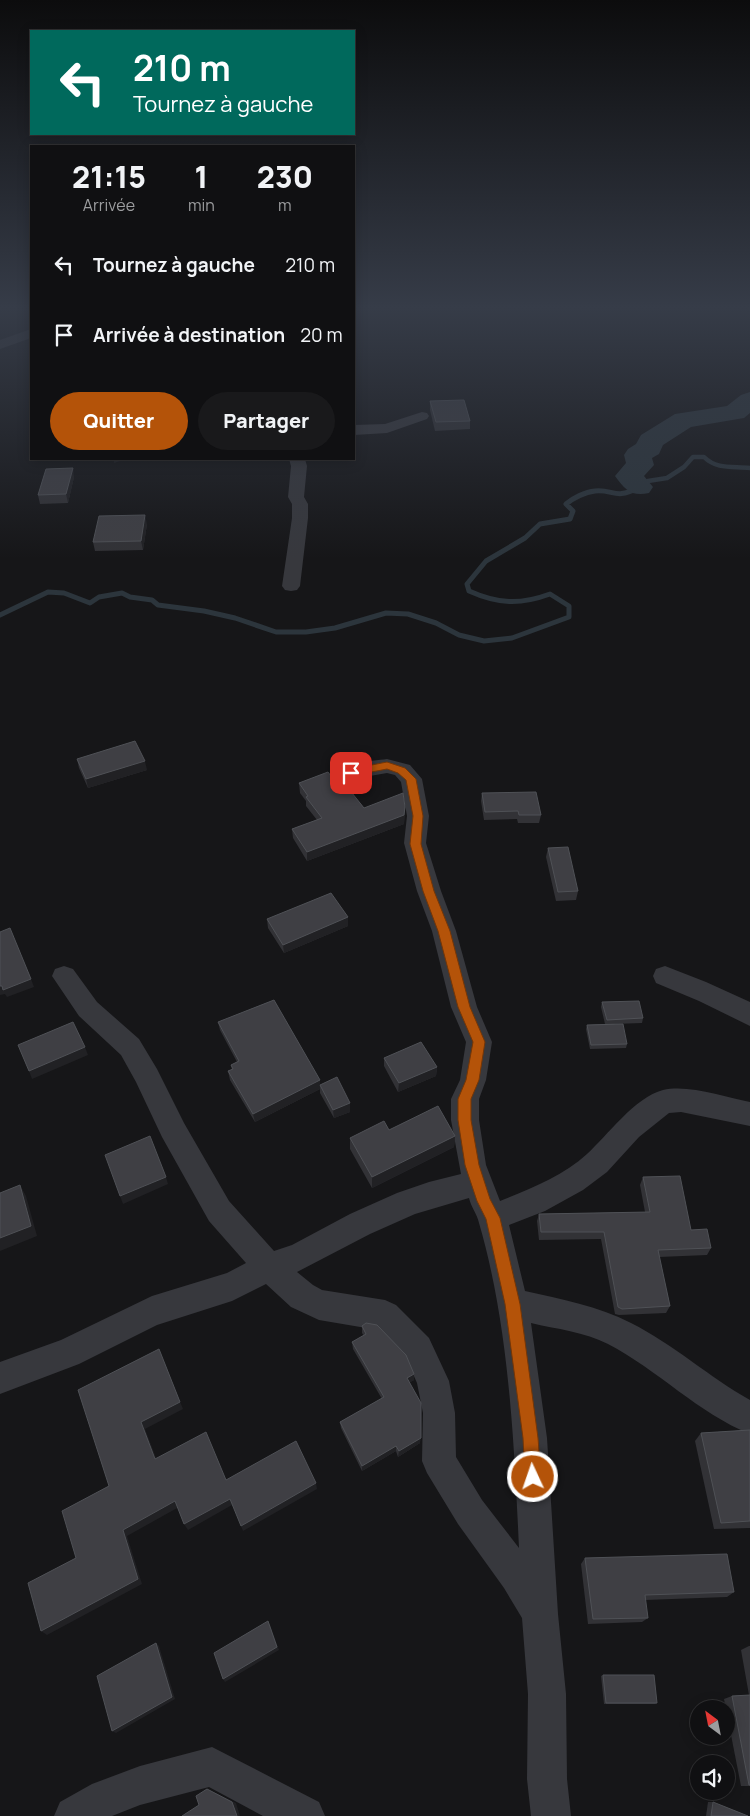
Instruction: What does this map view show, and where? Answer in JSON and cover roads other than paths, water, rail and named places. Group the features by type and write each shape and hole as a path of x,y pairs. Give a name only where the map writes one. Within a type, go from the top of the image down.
{"street":[{"path":"355,430 387,428 422,416"},
{"path":"290,586 300,518 300,504 296,497 299,466 297,460"},
{"path":"340,778 360,770 387,766 402,770 411,779 418,816 415,844 429,891 444,931 464,1007 479,1042 472,1080 465,1099 465,1120 472,1165 484,1201 493,1218 512,1304 530,1438 540,1614 547,1694 547,1779 551,1816"},
{"path":"64,976 88,1009 130,1047 148,1077 157,1099 166,1112 181,1144 219,1211 268,1266 302,1296 319,1305 385,1316 418,1349 433,1381 439,1413 438,1462 470,1512 517,1575 540,1614"},
{"path":"665,976 735,1006 750,1015"},
{"path":"493,1218 535,1202 572,1181 598,1163 629,1128 663,1102 681,1100 750,1114"},
{"path":"0,1378 68,1353 152,1311 232,1286 268,1266 298,1257 360,1224 407,1203 478,1182"},
{"path":"512,1304 579,1318 618,1333 666,1362 700,1388 750,1418"},
{"path":"74,1816 90,1804 149,1783 212,1767 243,1786 305,1816"}],"waterway":[{"path":"639,487 629,476 640,465 638,455 649,448 650,441 684,420 735,413 750,400"},
{"path":"634,489 648,481 667,478 684,467 693,457 704,457 720,466 750,468"},
{"path":"0,615 48,592 64,593 90,603 99,597 122,593 130,597 152,600 158,605 204,611 235,618 276,632 306,632 335,628 386,613 408,614 436,623 459,635 484,641 512,638 569,617 569,606 550,594 529,600 509,602 499,601 469,591 467,584 486,561 525,538 540,524 570,519 573,511 566,504 579,496 595,491 619,494 637,488"}]}
